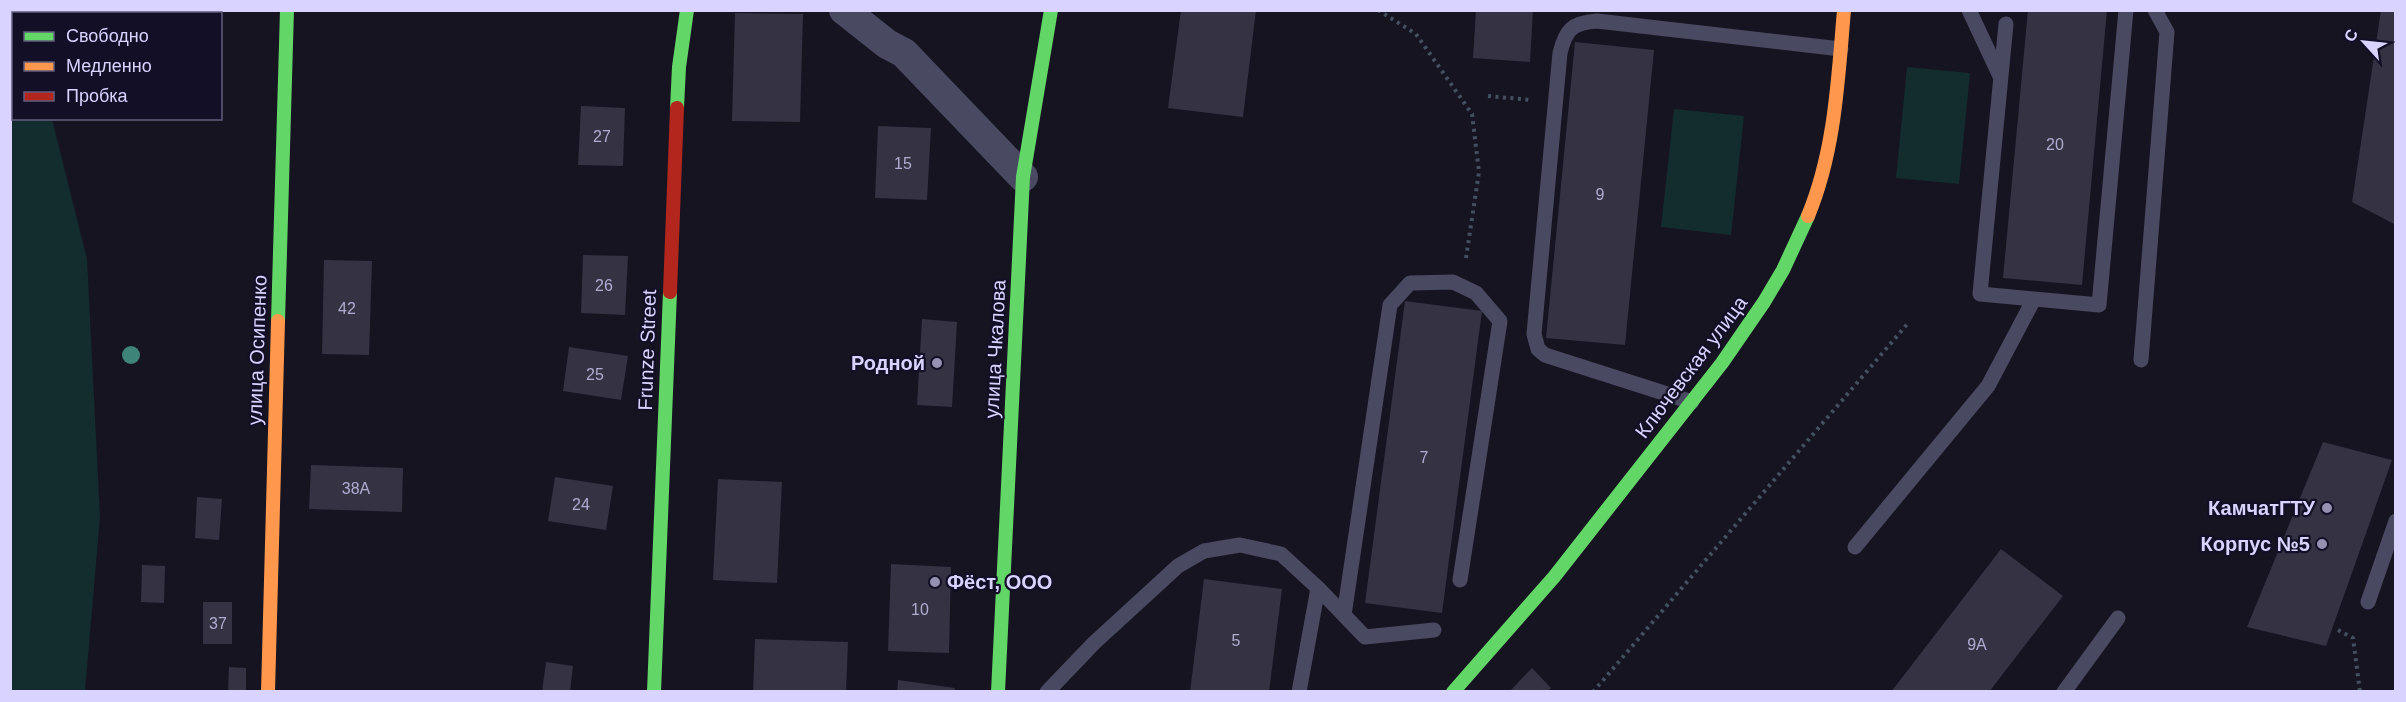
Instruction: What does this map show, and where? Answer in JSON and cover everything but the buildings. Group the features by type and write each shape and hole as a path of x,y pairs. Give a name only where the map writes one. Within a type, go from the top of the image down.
{"street":[{"name":"улица Осипенко","path":"268,692 287,10"},
{"name":"Frunze Street","path":"654,692 654,642 679,67 687,10"},
{"path":"844,10 887,44 904,54 1023,177"},
{"name":"улица Чкалова","path":"998,692 1023,177 1051,10"},
{"name":"Ключевская улица","path":"1453,692 1521,618 1692,402 1746,330 1778,281 1814,202 1826,160 1844,10"}],"lane":[{"path":"1969,10 2001,78"},
{"path":"2006,24 1980,294 2099,305 2126,10"},
{"path":"2141,360 2167,32 2155,10"},
{"path":"1692,402 1545,355 1538,349 1534,334 1560,53 1565,35 1580,23 1597,21 1841,49"},
{"path":"1344,615 1390,305 1410,283 1453,282 1476,293 1500,321 1460,580"},
{"path":"1855,547 1988,386 2034,299"},
{"path":"2368,602 2396,521"},
{"path":"1047,692 1094,643 1178,566 1204,551 1240,545 1281,554 1318,588 1365,637 1434,630"},
{"path":"1299,692 1318,588"},
{"path":"2064,692 2118,618"}],"path":[{"path":"1378,10 1416,34 1472,114 1479,172 1462,286"},
{"path":"1488,96 1555,103"},
{"path":"1593,692 1909,322"},
{"path":"2338,630 2353,638 2360,692"}],"green space":[{"path":"10,11 138,11 12,12 12,120 52,120 87,259 100,517 85,691 11,691"},
{"path":"1907,67 1970,73 1959,184 1896,178"},
{"path":"1674,109 1744,116 1731,235 1661,227"}],"traffic: fast":[{"path":"278,321 287,10"},
{"path":"677,108 679,67 687,10"},
{"path":"998,692 1023,177 1051,10"},
{"path":"1453,692 1554,577 1722,363 1783,270 1808,216"},
{"path":"654,692 670,292"}],"traffic: slow":[{"path":"1808,216 1830,141 1844,10"},
{"path":"268,692 278,321"}],"traffic: jam":[{"path":"670,292 677,108"}],"place":[{"name":"Родной","path":"937,363"},
{"name":"КамчатГТУ","path":"2327,508"},
{"name":"Корпус №5","path":"2322,544"},
{"name":"Фёст, ООО","path":"935,582"}]}
